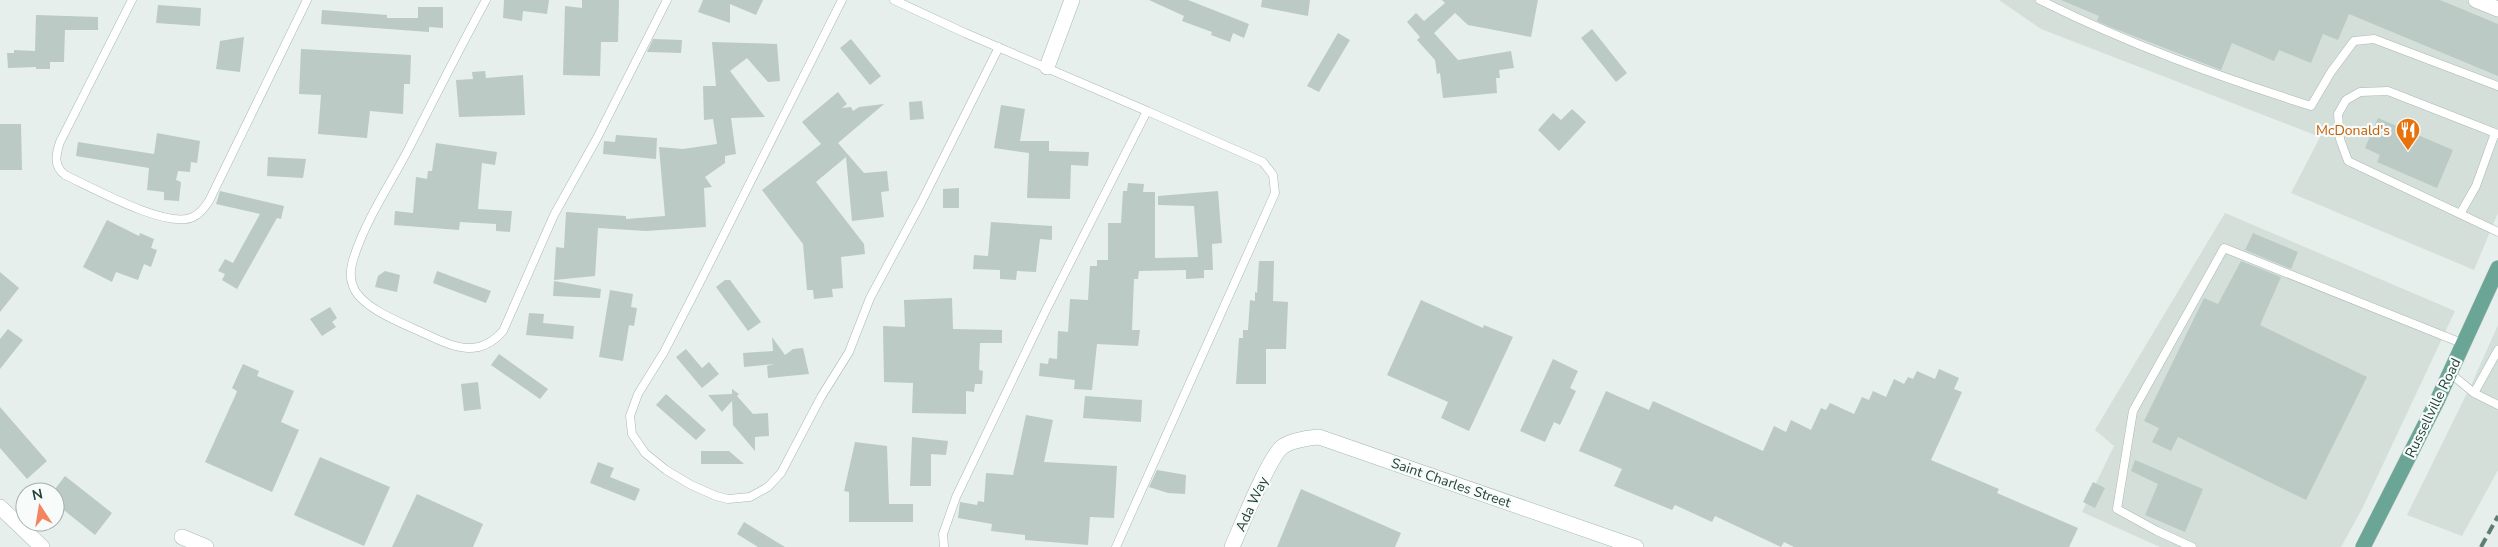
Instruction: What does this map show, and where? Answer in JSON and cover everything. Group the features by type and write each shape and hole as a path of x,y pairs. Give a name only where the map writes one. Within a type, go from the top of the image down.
{"main road":[{"name":"Russellville Road","path":"2364,547 2464,344 2498,268"}],"street":[{"path":"1047,67 1072,0"},
{"path":"2476,0 2498,9"},
{"name":"Saint Charles Street","path":"1272,460 1282,448 1295,441 1319,437 1636,547"},
{"name":"Ada Way","path":"1232,547 1272,460"},
{"path":"0,506 42,547"},
{"path":"182,537 206,547"}],"lane":[{"path":"132,0 60,142 56,162 58,169 65,174 140,209 175,221 193,217 209,201 308,0"},
{"path":"486,0 367,226 351,268 351,280 356,293 367,303 389,317 463,349 493,342 503,331 554,215 597,138 668,0"},
{"path":"842,0 664,352 638,394 630,416 632,434 650,457 691,485 716,496 739,499 760,493 775,480 785,466 821,397 849,352 870,298 921,203 999,47"},
{"path":"894,0 1258,159 1269,167 1274,176 1276,193 1116,547"},
{"path":"2040,0 2094,27 2203,71 2310,106 2331,72 2354,41 2374,39 2498,86"},
{"path":"2460,214 2476,186 2497,134 2388,91 2360,92 2346,100 2338,114 2340,139 2348,162 2498,232"},
{"path":"944,547 944,528 956,497 1046,310 1147,111"},
{"path":"2192,547 2157,531 2117,509 2133,411 2224,248 2464,344"},
{"path":"2474,393 2498,350"},
{"path":"2450,373 2474,393 2498,405"}],"shaded area":[{"path":"1999,0 2498,0 2498,213 2474,270 2291,193 2320,137 2041,29"},
{"path":"2225,213 2455,311 2362,509 2341,547 2160,547 2082,512 2114,446 2095,430"},
{"path":"2498,325 2498,470 2462,536 2407,515 2473,381"}],"building":[{"path":"504,0 549,0 547,14 523,11 522,21 503,18"},
{"path":"582,0 619,0 618,42 601,42 600,76 563,75 565,6 582,8"},
{"path":"703,0 763,0 756,15 730,4 730,23 698,12"},
{"path":"1149,0 1188,0 1249,24 1244,38 1233,33 1230,42 1211,35 1212,32 1182,21 1184,16"},
{"path":"1262,0 1310,0 1308,16 1261,7"},
{"path":"1442,0 1538,0 1531,37 1468,25 1455,13 1434,33 1458,60 1511,51 1514,68 1499,70 1500,78 1496,78 1497,93 1443,98 1440,73 1437,74 1435,60 1417,40 1420,37 1407,22 1416,13 1424,21 1445,3"},
{"path":"2061,0 2440,0 2498,24 2498,76 2349,14 2338,40 2323,34 2311,63 2279,50 2274,61 2232,43 2221,70 2108,26 2097,21 2099,16"},
{"path":"158,5 201,8 200,26 156,23"},
{"path":"418,7 443,7 443,28 429,27 429,32 321,24 322,10 387,15 387,18 418,18"},
{"path":"36,15 98,17 98,30 65,30 64,62 50,62 50,69 36,69 36,67 8,68 7,53 14,53 14,50 35,51"},
{"path":"1592,29 1627,73 1616,82 1581,38"},
{"path":"1338,33 1350,40 1319,92 1307,86"},
{"path":"244,37 240,72 216,69 220,41"},
{"path":"653,39 682,40 681,53 647,52"},
{"path":"851,39 881,76 870,85 840,48"},
{"path":"712,42 777,44 780,81 768,82 747,58 730,71 765,117 731,118 736,154 725,156 725,163 705,177 712,187 704,188 706,227 646,231 598,228 595,276 554,280 556,247 564,248 566,212 626,216 626,219 665,216 659,147 683,149 717,144 713,119 704,120 703,86 716,86"},
{"path":"301,49 411,55 410,84 404,84 403,114 370,111 367,138 318,134 321,95 299,94"},
{"path":"485,71 486,78 523,75 525,115 459,117 456,80 473,79 472,72"},
{"path":"838,92 847,104 842,108 851,107 853,111 859,107 884,104 838,143 864,173 887,171 889,191 881,192 884,217 852,221 846,157 816,182 864,244 865,254 841,257 843,288 832,289 833,297 814,299 813,290 807,290 803,244 762,190 821,144 802,122"},
{"path":"922,101 924,119 910,120 909,102"},
{"path":"1001,105 1025,109 1020,141 1049,141 1049,151 1089,152 1088,166 1071,165 1070,199 1027,198 1029,153 994,148"},
{"path":"1572,109 1586,122 1559,151 1538,130 1553,113 1561,120"},
{"path":"2378,118 2453,150 2437,188 2377,162 2380,155 2365,148"},
{"path":"0,124 21,124 22,170 0,170"},
{"path":"157,133 200,141 197,163 191,162 190,172 178,171 176,180 181,182 179,201 164,200 164,192 147,190 149,168 76,156 78,142 154,154"},
{"path":"616,135 657,138 656,159 603,154 604,141 615,142"},
{"path":"436,143 497,152 495,165 482,163 478,209 512,211 510,232 496,231 496,224 460,222 459,230 394,225 395,211 413,213 416,177 427,179 428,171 432,171"},
{"path":"268,157 306,159 303,178 267,176"},
{"path":"1128,183 1144,184 1143,192 1155,192 1155,258 1198,257 1194,206 1158,205 1158,196 1218,191 1222,243 1212,244 1213,270 1204,270 1204,278 1186,279 1186,270 1139,271 1138,279 1134,279 1132,330 1140,330 1138,346 1097,344 1092,390 1074,389 1075,380 1039,376 1040,363 1048,364 1049,358 1057,359 1058,331 1068,332 1070,299 1088,300 1090,266 1097,266 1097,260 1108,260 1108,223 1121,223 1123,191 1127,191"},
{"path":"959,188 959,208 943,208 943,189"},
{"path":"220,191 284,206 281,219 277,218 237,289 222,280 225,274 218,271 225,259 233,263 260,214 216,204"},
{"path":"107,220 139,236 140,233 154,239 151,248 157,250 151,267 144,264 138,280 116,272 112,282 83,267"},
{"path":"991,222 1052,226 1052,240 1040,239 1036,272 1017,271 1016,280 1000,279 1000,270 973,269 974,255 988,256"},
{"path":"2253,233 2298,252 2291,269 2245,250"},
{"path":"1259,261 1274,261 1273,301 1288,302 1286,349 1266,349 1266,384 1236,384 1239,338 1243,338 1243,330 1248,330 1250,300 1255,301 1255,292 1257,293"},
{"path":"2241,261 2281,277 2260,325 2367,377 2306,500 2178,437 2171,451 2152,442 2159,428 2144,421 2204,298 2218,304"},
{"path":"385,271 400,275 397,292 375,287 378,276"},
{"path":"437,271 491,291 486,303 433,283"},
{"path":"0,272 19,288 0,312"},
{"path":"725,280 730,280 761,322 748,331 716,287"},
{"path":"554,281 601,289 600,298 553,296"},
{"path":"610,290 633,294 631,307 637,308 634,326 629,325 623,361 599,357"},
{"path":"952,298 953,329 1002,330 1002,343 980,343 979,370 983,371 982,384 975,384 974,392 966,391 966,414 912,413 913,383 884,382 883,326 905,327 904,300"},
{"path":"1421,300 1483,328 1484,325 1513,337 1469,431 1441,418 1448,402 1387,375"},
{"path":"330,307 337,318 332,322 336,327 322,336 310,319"},
{"path":"529,313 544,314 543,323 574,326 573,339 526,335"},
{"path":"8,329 23,340 0,369 0,339"},
{"path":"772,337 785,355 793,349 803,348 809,374 768,378 767,366 774,364 744,367 743,353 773,351"},
{"path":"686,349 702,368 709,362 719,374 702,388 676,357"},
{"path":"499,354 548,389 540,399 491,365"},
{"path":"1553,359 1578,371 1570,388 1576,391 1560,425 1554,422 1545,442 1520,431"},
{"path":"243,364 259,371 257,376 294,391 281,422 299,430 272,492 205,462 236,394 237,391 232,388"},
{"path":"1939,369 1959,378 1954,389 1962,392 1931,460 1999,489 1997,493 2078,528 2069,547 1794,547 1784,542 1781,547 1715,516 1712,522 1675,505 1672,510 1614,486 1622,469 1579,451 1606,391 1649,410 1653,401 1763,451 1774,426 1786,432 1791,420 1811,430 1821,408 1826,410 1830,403 1854,414 1862,397 1869,400 1873,391 1886,397 1894,379 1904,384 1908,377 1913,379 1917,371 1935,379"},
{"path":"478,382 481,409 464,411 461,384"},
{"path":"732,389 739,394 737,396 753,414 768,413 769,436 755,437 755,451 733,425 732,401 722,412 708,395 732,394"},
{"path":"666,394 706,430 696,440 656,405"},
{"path":"1085,396 1142,400 1141,422 1083,418"},
{"path":"0,407 47,461 27,479 0,448"},
{"path":"1026,415 1053,420 1044,462 1117,466 1114,518 1090,517 1088,545 1025,540 1025,535 991,531 992,524 958,518 960,502 977,505 978,501 984,502 986,473 1013,475"},
{"path":"912,437 948,441 946,455 931,454 931,486 910,486"},
{"path":"855,442 887,446 889,504 913,504 913,522 849,522 849,492 844,491"},
{"path":"701,451 729,451 744,464 701,464"},
{"path":"320,457 390,487 364,546 294,515"},
{"path":"2135,460 2203,489 2185,532 2145,515 2158,484 2131,471"},
{"path":"598,462 614,468 610,477 640,489 635,501 590,483"},
{"path":"1157,470 1186,475 1185,494 1168,493 1149,487"},
{"path":"65,476 112,513 95,535 65,511 65,482 60,482"},
{"path":"2093,482 2105,488 2095,508 2083,502"},
{"path":"1301,489 1401,533 1395,547 1277,547"},
{"path":"417,494 483,524 473,547 392,547"},
{"path":"744,522 785,547 758,547 737,534"}],"railway":[{"path":"2481,547 2498,516"}],"place":[{"name":"McDonald's","path":"2408,151"}]}
